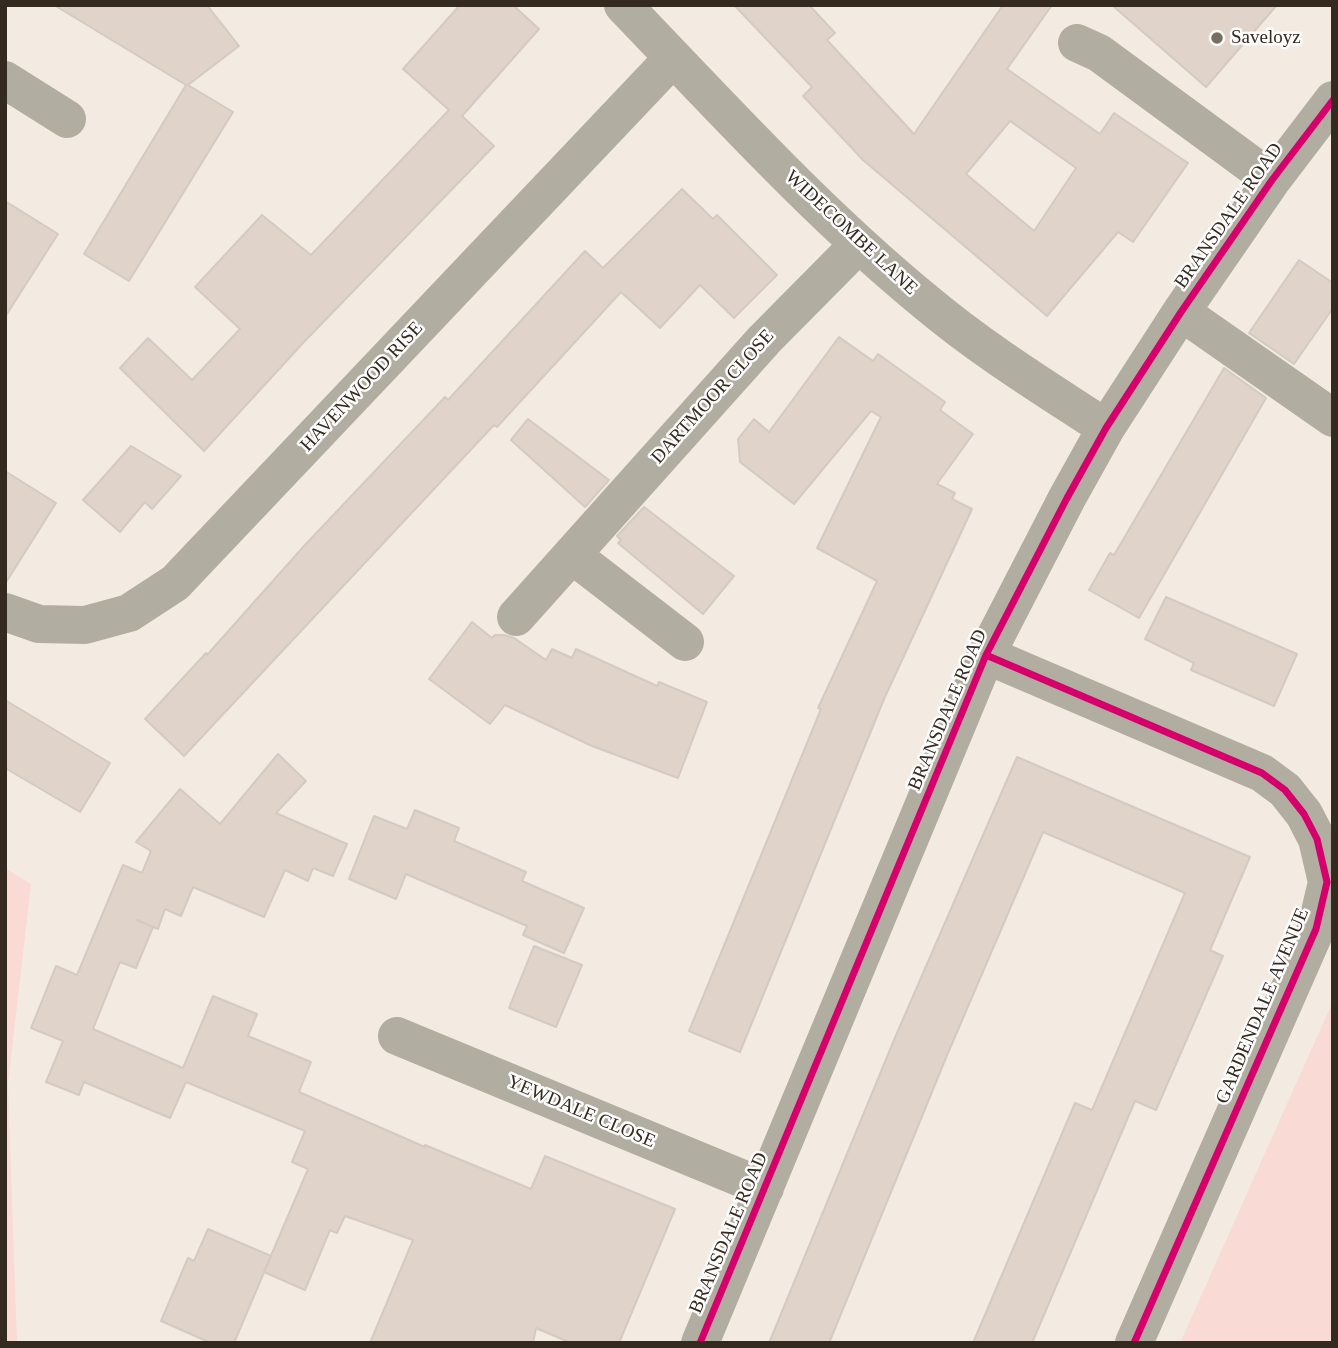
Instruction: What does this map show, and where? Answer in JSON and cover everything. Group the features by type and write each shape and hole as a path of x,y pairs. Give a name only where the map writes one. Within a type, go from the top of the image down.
{"street":[{"name":"WIDECOMBE LANE","path":"623,5 744,131 859,244 928,304 1004,361 1106,428"},
{"path":"1077,43 1099,53 1272,180"},
{"name":"HAVENWOOD RISE","path":"5,612 39,624 85,625 129,612 175,583 673,58"},
{"path":"5,80 67,119"},
{"name":"BRANSDALE ROAD","path":"700,1343 986,655 1106,428 1181,312 1272,180 1333,100"},
{"name":"DARTMOOR CLOSE","path":"516,617 764,340 859,244"},
{"path":"1181,312 1333,418"},
{"path":"572,555 685,642"},
{"name":"GARDENDALE AVENUE","path":"986,655 1262,773 1285,790 1304,814 1317,839 1327,882 1316,929 1134,1343"},
{"name":"YEWDALE CLOSE","path":"397,1036 765,1188"}],"shaded area":[{"path":"5,868 31,884 8,1084 17,1343 5,1343"},
{"path":"1333,1001 1333,1337 1330,1343 1180,1343"}],"building":[{"path":"54,5 207,5 239,46 188,85 233,112 129,281 84,254 186,85"},
{"path":"460,5 513,5 539,29 462,116 494,146 303,343 204,451 120,368 148,338 192,380 240,329 195,287 262,215 311,255 449,110 403,69"},
{"path":"734,5 809,5 835,33 827,40 914,134 1003,5 1052,5 1007,69 1100,134 1114,113 1188,163 1133,242 1118,232 1047,316 863,160 803,96 812,87","holes":["1010,121 1076,168 1034,231 966,174"]},
{"path":"1112,5 1277,5 1206,87"},
{"path":"682,189 713,219 717,215 777,275 734,318 700,285 660,328 621,292 497,427 494,425 184,756 145,719 206,653 207,655 304,546 445,397 448,400 585,251 603,268"},
{"path":"5,201 58,234 5,317"},
{"path":"1299,260 1333,283 1333,308 1294,364 1249,333"},
{"path":"839,337 873,361 878,354 945,402 940,410 973,434 937,484 955,493 952,499 972,509 884,699 740,1052 689,1031 821,709 818,708 877,581 817,548 881,417 871,411 794,504 740,462 738,439 754,419 769,432"},
{"path":"1224,368 1266,398 1139,618 1089,590 1110,553 1114,555"},
{"path":"528,419 609,480 585,507 511,440"},
{"path":"131,446 181,476 152,509 145,502 120,532 83,500"},
{"path":"5,471 56,503 5,584"},
{"path":"644,507 734,576 703,614 618,543 621,540 617,536"},
{"path":"1166,597 1297,654 1274,706 1191,670 1194,663 1145,639"},
{"path":"472,622 492,638 495,635 504,635 514,638 546,660 552,649 572,658 576,649 657,686 659,682 707,702 678,778 592,746 505,705 490,724 429,679"},
{"path":"5,700 110,763 80,812 5,768"},
{"path":"278,754 306,781 276,813 347,844 333,876 313,868 308,881 285,870 264,917 193,887 181,916 165,909 158,929 137,920 153,927 136,968 120,962 93,1029 183,1068 213,996 257,1014 248,1036 311,1062 299,1092 425,1147 531,1189 545,1156 675,1209 619,1343 571,1343 536,1328 533,1343 370,1343 413,1240 345,1216 337,1233 330,1230 305,1290 264,1272 308,1169 292,1162 305,1131 186,1082 170,1118 84,1082 79,1095 46,1082 63,1041 31,1028 56,966 77,975 123,865 142,873 151,851 136,842 180,789 220,824"},
{"path":"1017,757 1250,857 1210,950 1223,956 1156,1110 1135,1101 1032,1343 973,1343 1075,1103 1092,1110 1185,893 1043,832 948,1053 829,1343 769,1343 894,1040"},
{"path":"415,810 459,828 454,841 526,872 522,881 584,908 564,953 523,935 527,926 406,874 396,899 349,879 374,816 407,829"},
{"path":"534,946 582,965 556,1027 509,1008"},
{"path":"208,1229 271,1256 234,1343 211,1343 161,1321 188,1258 194,1261"}],"cycle path":[{"path":"700,1343 986,655 1106,428 1181,312 1272,180 1333,100"},
{"path":"986,655 1262,773 1285,790 1304,814 1317,839 1327,882 1316,929 1134,1343"}],"place":[{"name":"Saveloyz","path":"1217,38"}]}
